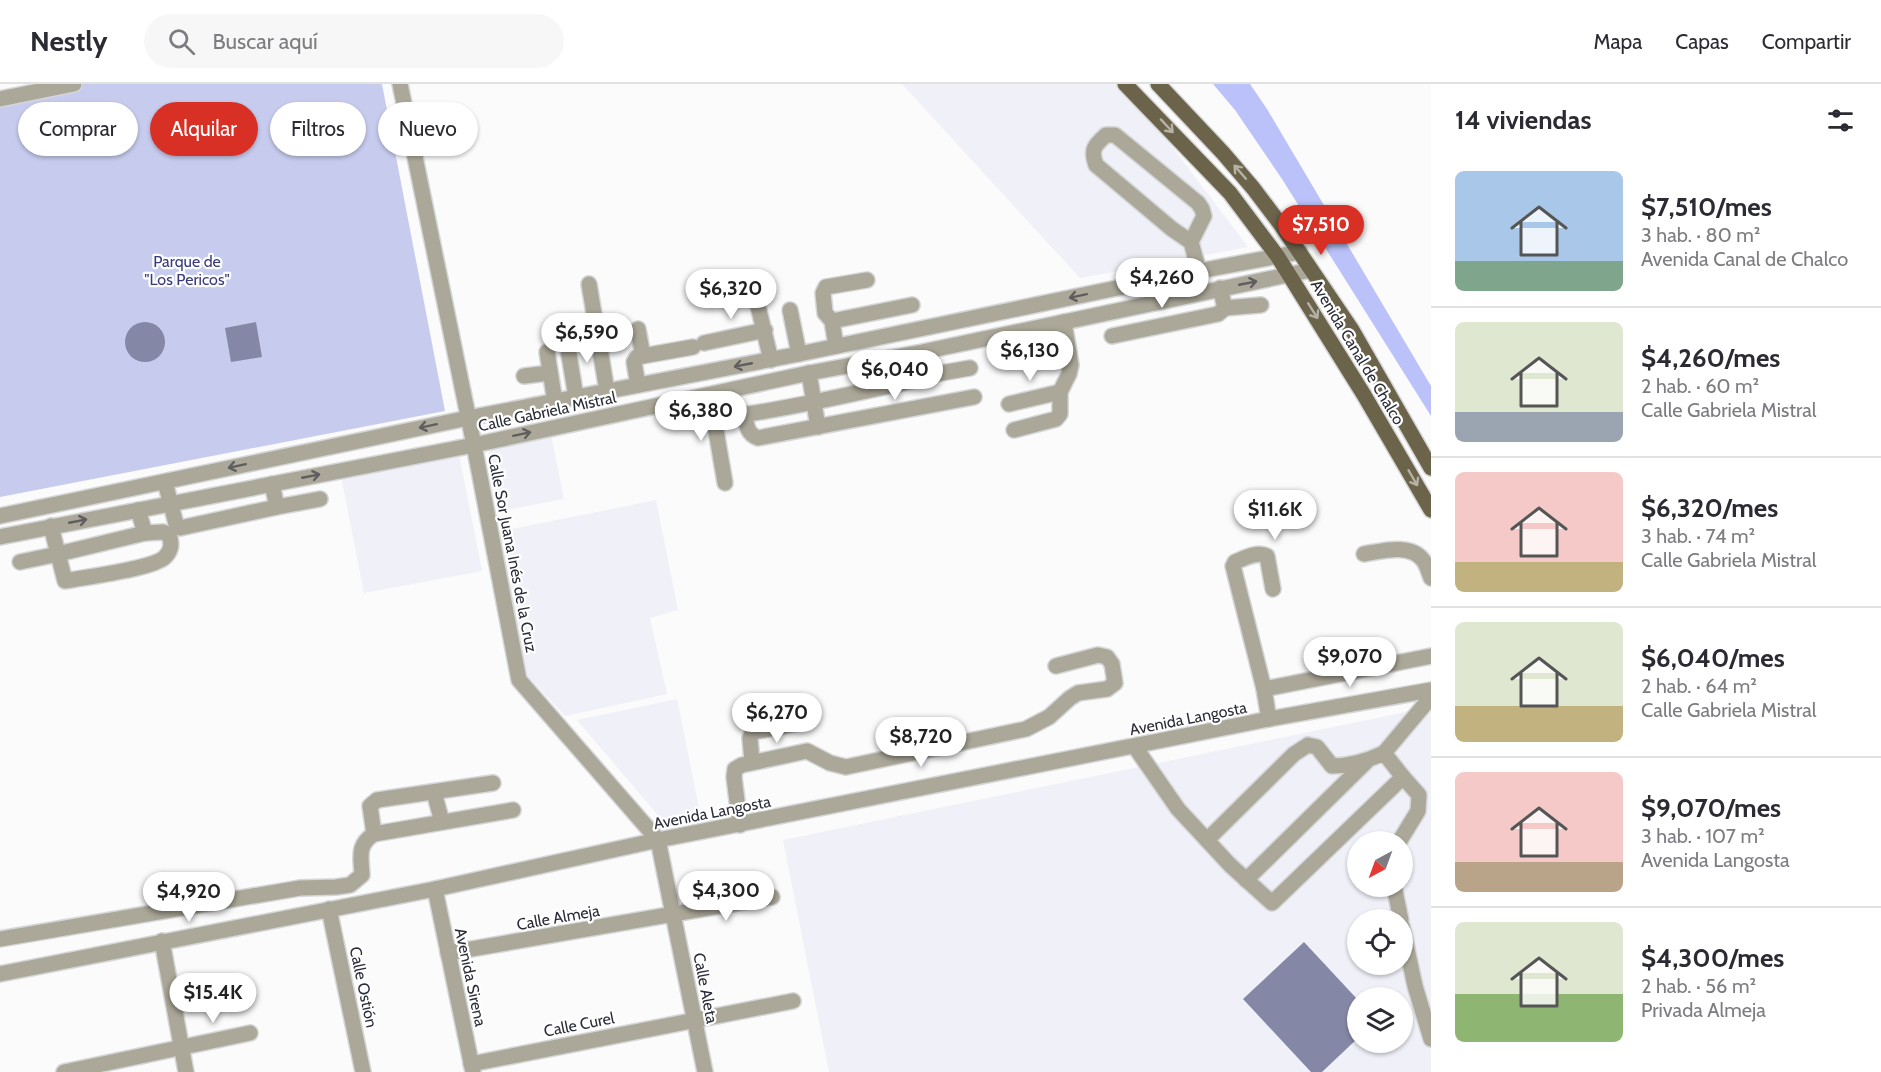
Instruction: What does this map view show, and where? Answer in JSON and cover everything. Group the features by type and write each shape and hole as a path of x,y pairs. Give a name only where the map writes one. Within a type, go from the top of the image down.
{"main road":[{"name":"Avenida Canal de Chalco","path":"1125,84 1230,193 1278,256 1364,394 1431,510"},
{"name":"Avenida Canal de Chalco","path":"1158,84 1253,188 1300,252 1352,330 1431,468"}],"street":[{"path":"0,99 74,84"},
{"name":"Calle Sor Juana Inés de la Cruz","path":"400,84 474,445 519,680 658,840"},
{"path":"1191,242 1172,229 1096,165 1092,155 1096,144 1106,135 1114,135 1198,203 1204,216 1191,242 1198,271"},
{"name":"Calle Gabriela Mistral","path":"0,516 468,418 771,360 1300,252"},
{"name":"Calle Gabriela Mistral","path":"0,537 474,445 809,373 922,352 1311,270"},
{"path":"836,346 832,321 825,313 826,287 867,280"},
{"path":"588,284 607,391"},
{"path":"1220,288 1225,309"},
{"path":"756,298 771,360"},
{"path":"832,321 912,305"},
{"path":"1112,336 1218,314 1225,309 1261,305"},
{"path":"790,310 799,354"},
{"path":"1014,430 1056,419 1060,414 1060,392 1070,374 1071,365 1065,322"},
{"path":"638,329 643,356"},
{"path":"638,385 634,362 637,357 765,330"},
{"path":"917,330 922,352 927,405"},
{"path":"566,337 576,397"},
{"path":"547,352 555,402"},
{"path":"714,419 814,402 970,368"},
{"path":"524,376 549,373"},
{"path":"809,373 818,427"},
{"path":"1009,404 1060,392"},
{"path":"709,395 725,483"},
{"path":"745,415 748,432 758,438 974,397"},
{"path":"165,482 176,524 180,528 320,499"},
{"path":"272,484 277,507"},
{"path":"138,510 145,533"},
{"path":"20,561 58,554 145,533 163,532 169,535 170,551 164,558 147,565 65,581 58,554 51,526"},
{"path":"1364,554 1398,549 1414,554 1423,560 1431,578"},
{"path":"1269,720 1264,689 1233,566 1235,561 1257,554 1267,556 1273,589"},
{"path":"740,825 734,777 735,769 742,765 807,751 830,763 846,768 1026,729 1048,717 1078,693 1107,689 1115,683 1112,664 1107,657 1098,655 1056,666"},
{"path":"1264,689 1431,656"},
{"name":"Avenida Langosta","path":"0,974 435,889 658,840 1431,690"},
{"path":"1207,840 1294,754 1308,745 1317,747 1332,766 1346,766 1368,761 1384,753 1431,697"},
{"path":"752,762 750,738 753,732 799,723"},
{"path":"1135,747 1178,809 1230,865 1272,903 1403,777"},
{"path":"1384,753 1419,795 1418,811 1406,831"},
{"path":"1246,879 1368,761"},
{"path":"374,834 370,806 377,800 493,783"},
{"path":"434,792 442,822"},
{"path":"0,939 300,888 350,885 362,875 361,848 365,840 374,834 513,810"},
{"name":"Calle Aleta","path":"658,840 705,1072"},
{"name":"Avenida Sirena","path":"435,889 472,1068"},
{"name":"Calle Almeja","path":"448,953 772,897"},
{"name":"Calle Ostión","path":"329,909 363,1072"},
{"path":"162,941 186,1072"},
{"path":"1413,973 1431,1040"},
{"name":"Calle Curel","path":"472,1068 793,1001"},
{"path":"64,1072 250,1033"}],"shaded area":[{"path":"902,84 1114,84 1148,115 1248,247 1080,278"},
{"path":"1213,84 1250,84 1267,109 1431,386 1431,416 1282,179 1235,110"},
{"path":"551,435 564,499 500,511 488,447"},
{"path":"459,455 482,571 364,593 341,476"},
{"path":"656,500 678,610 650,618 667,694 565,716 527,675 497,532"},
{"path":"677,699 700,813 663,821 577,720"},
{"path":"1431,707 1431,1072 829,1072 783,840"}],"green space":[{"name":"Parque de \"Los Pericos\"","path":"73,84 382,84 385,102 378,102 378,156 396,156 445,411 0,497 0,99"}],"building":[{"path":"145,322 153,323 159,328 164,334 164,350 159,356 153,361 145,362 137,361 131,356 126,350 125,342 126,334 131,328 137,323"},
{"path":"256,322 262,357 231,362 225,328"},
{"path":"1304,942 1347,988 1347,1048 1322,1072 1311,1072 1243,999"}]}
